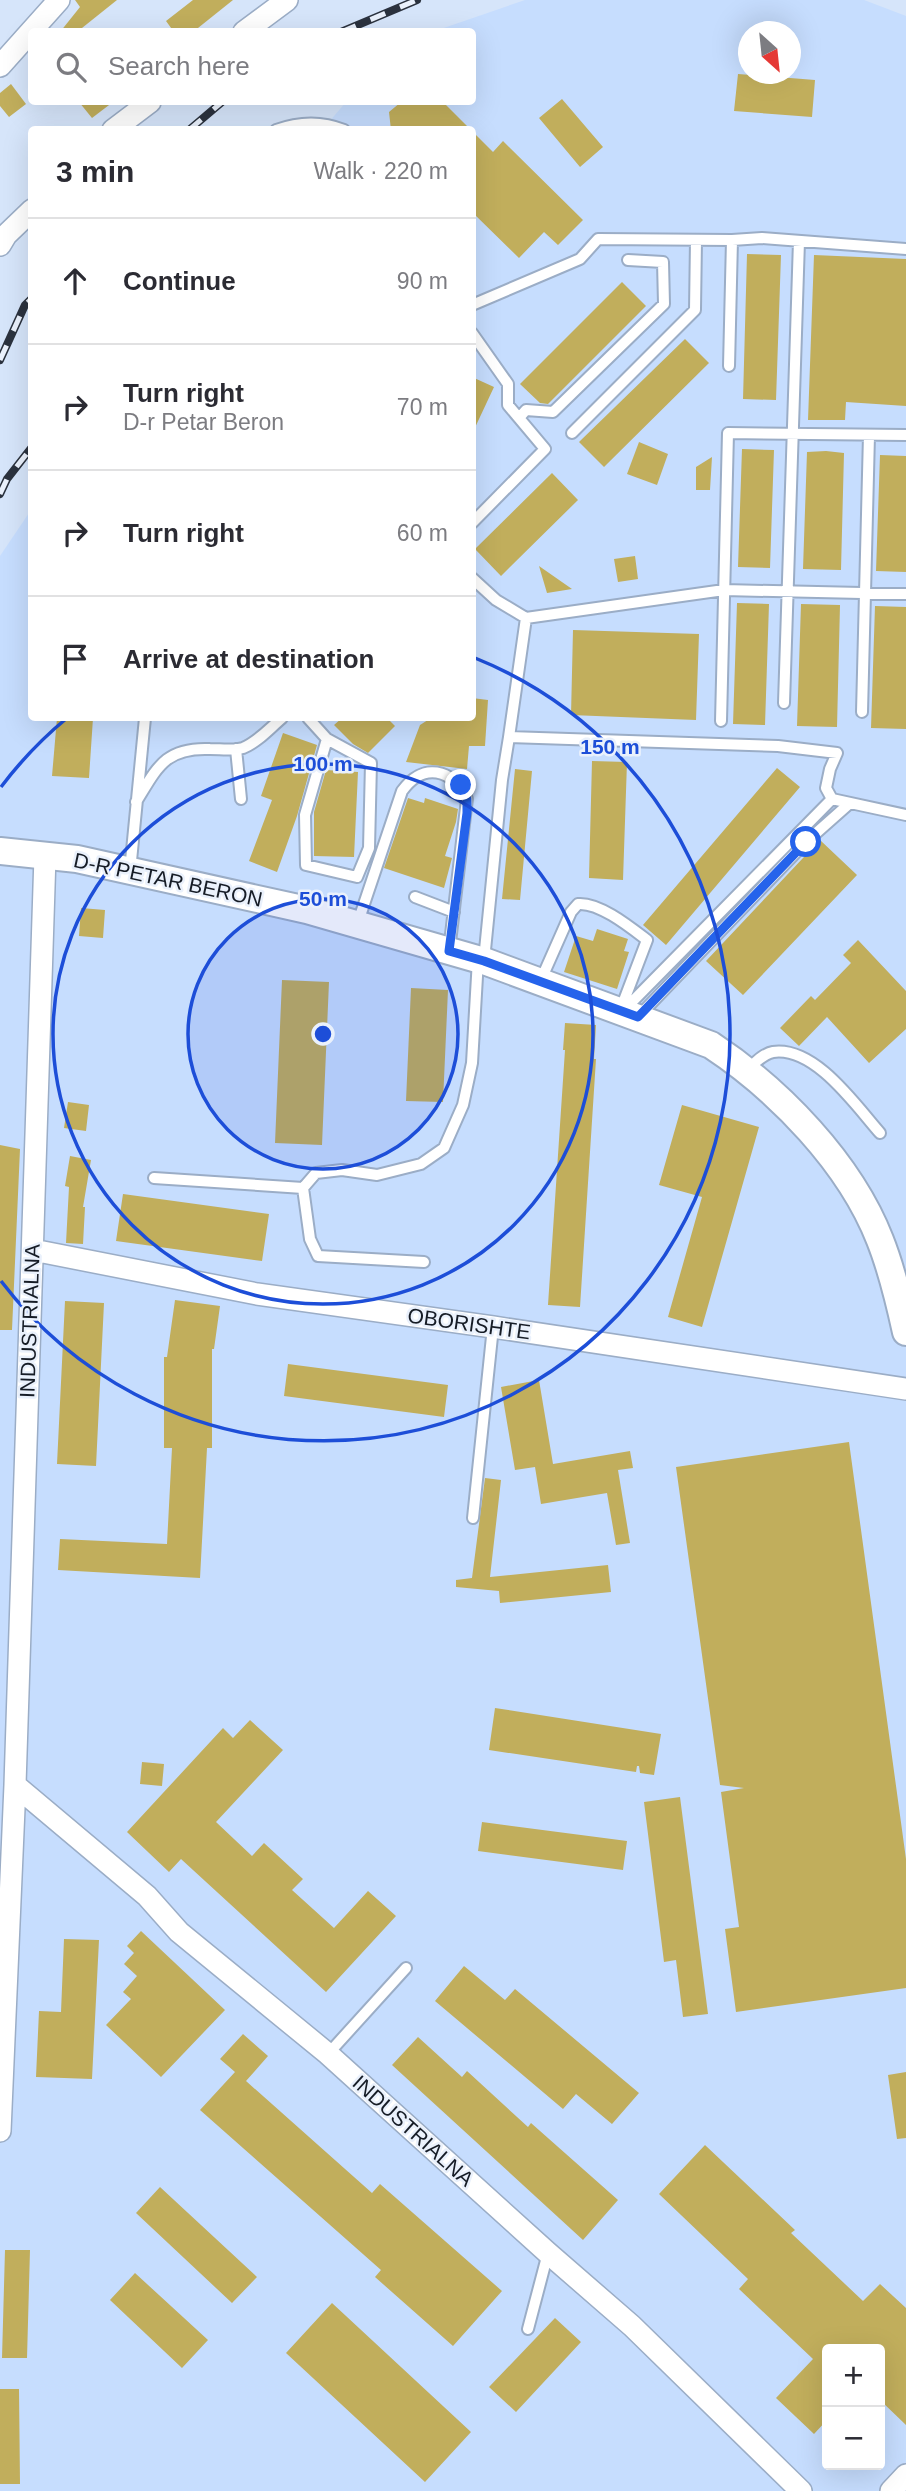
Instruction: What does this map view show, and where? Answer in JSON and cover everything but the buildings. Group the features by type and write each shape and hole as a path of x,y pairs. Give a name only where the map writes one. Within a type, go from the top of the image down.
{"street":[{"path":"34,28 59,0"},
{"path":"249,28 287,0"},
{"path":"0,66 28,35"},
{"path":"118,126 146,105"},
{"path":"2,236 28,213"},
{"name":"D-R PETAR BERON","path":"0,851 77,859 307,910 481,960 711,1045 746,1071 807,1128 840,1167 879,1237 896,1283 906,1332"},
{"name":"INDUSTRIALNA","path":"0,2131 15,1785 8,1729 33,1250 45,856"},
{"name":"OBORISHTE","path":"33,1250 257,1294 906,1389"},
{"name":"INDUSTRIALNA","path":"15,1785 148,1896 179,1932 328,2054 632,2326 801,2491"},
{"path":"891,2491 906,2475"}],"lane":[{"path":"287,126 327,126"},
{"path":"476,303 580,260 598,239 762,238 906,249"},
{"path":"572,433 695,310 696,240"},
{"path":"729,366 732,240"},
{"path":"785,703 799,240"},
{"path":"519,418 526,410 553,412 664,304 663,262 628,260"},
{"path":"476,339 508,384 508,405 545,449 476,519"},
{"path":"721,721 728,433 906,435"},
{"path":"862,712 869,435"},
{"path":"476,582 496,600 526,618 724,590 906,594"},
{"path":"424,1262 318,1256 310,1240 303,1188 316,1173 342,1170 377,1175 421,1164 444,1148 463,1105 472,1063 502,780 526,618"},
{"path":"130,871 145,721"},
{"path":"136,802 154,772 176,752 236,749 251,743 278,721"},
{"path":"311,721 327,739 371,763 369,848 357,877 306,865 305,815 327,739"},
{"path":"509,737 778,746 837,752 826,789 832,799 906,815"},
{"path":"236,749 241,799"},
{"path":"357,925 402,791 415,777 431,772 449,775 461,785 467,799 449,951"},
{"path":"627,1013 832,799"},
{"path":"627,1013 850,803"},
{"path":"415,897 454,912"},
{"path":"540,982 571,912 578,904 586,903 617,919 646,940 627,1013"},
{"path":"746,1071 765,1055 773,1052 805,1059 830,1076 880,1133"},
{"path":"154,1178 303,1188"},
{"path":"473,1518 494,1327"},
{"path":"328,2054 406,1968"},
{"path":"528,2329 548,2253"}],"shaded area":[{"path":"525,0 864,0 906,16 906,2491 0,2491 0,556 28,514 28,721 476,721 476,126 326,126 343,105 476,105 476,28 444,28"}],"railway":[{"path":"350,28 417,0"},
{"path":"194,126 218,105"},
{"path":"0,360 28,302"},
{"path":"0,494 7,479 28,452"}],"route":[{"path":"461,785 467,799 467,813 449,951 638,1017 806,842"}]}
